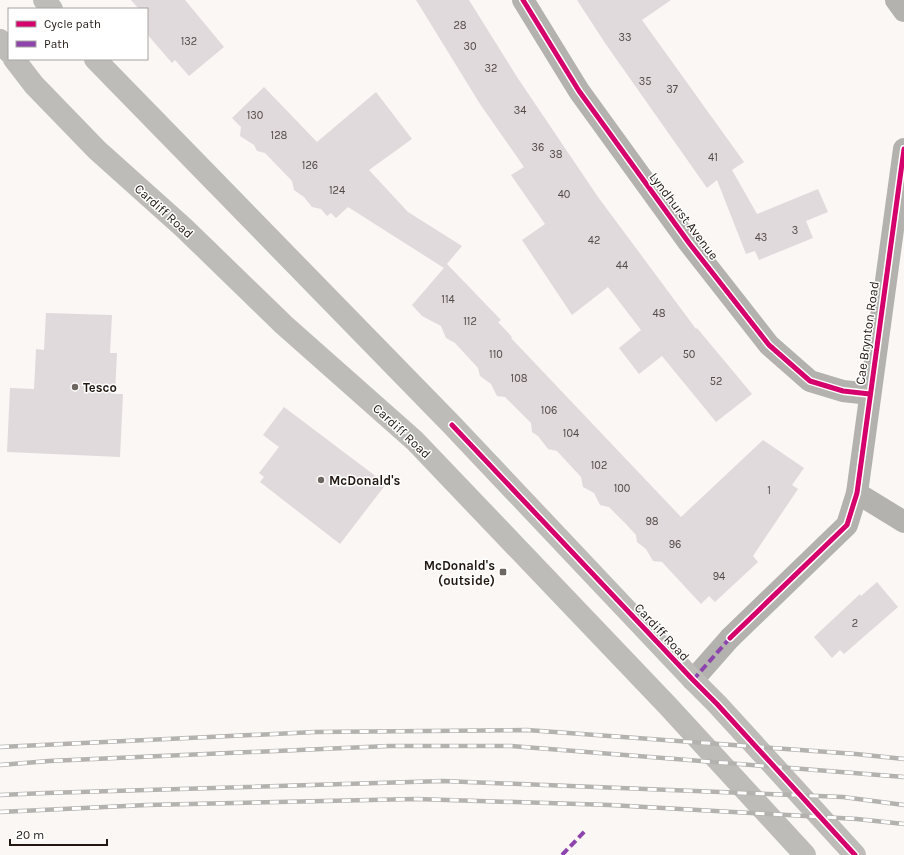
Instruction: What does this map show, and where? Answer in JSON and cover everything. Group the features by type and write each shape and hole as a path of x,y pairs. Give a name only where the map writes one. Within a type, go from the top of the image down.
{"main road":[{"path":"44,0 51,8"},
{"path":"0,40 8,51"},
{"name":"Cardiff Road","path":"15,60 34,85 97,150 184,228 284,325 415,441 667,705 805,855"},
{"name":"Cardiff Road","path":"96,60 452,425 717,704 855,855"}],"street":[{"name":"Lyndhurst Avenue","path":"523,0 579,91 689,243 769,344 810,381 843,391 870,394"},
{"path":"896,0 904,11"},
{"name":"Cae Brynton Road","path":"693,680 730,638 847,525 857,493 904,148"},
{"path":"857,493 904,522"}],"building":[{"path":"131,0 185,0 224,47 189,76 175,60 172,63 148,35 148,8 138,8"},
{"path":"416,0 469,0 517,77 598,197 696,329 697,328 752,394 716,422 662,356 639,374 619,348 641,330 608,287 572,315 522,240 545,224 511,175 524,167 480,104"},
{"path":"577,0 671,0 642,20 744,162 732,170 757,214 818,189 828,212 806,221 813,238 759,260 755,251 746,254 717,180 707,188 605,43"},
{"path":"264,87 317,142 376,92 412,139 369,170 408,212 462,246 447,264 501,320 498,322 512,337 511,338 681,517 763,440 804,468 792,485 798,489 753,556 758,562 715,602 709,596 701,604 662,562 653,561 646,549 637,542 636,535 625,523 609,507 600,505 594,493 583,487 581,477 557,451 548,449 538,436 532,432 531,423 505,397 497,396 491,384 480,376 478,368 455,343 446,338 441,326 422,316 412,305 444,268 348,207 336,218 331,213 327,216 321,209 312,207 304,197 294,190 292,181 265,153 257,151 254,145 240,136 241,127 232,118"},
{"path":"46,313 112,315 110,353 117,353 115,394 123,394 120,457 7,452 10,388 34,389 36,349 44,350"},
{"path":"284,407 386,484 340,544 260,482 264,477 259,473 279,447 263,435"},
{"path":"877,582 898,607 844,654 840,650 832,658 814,637 860,594 861,596"}],"railway":[{"path":"0,747 315,732 527,730 856,754 904,759"},
{"path":"0,765 49,761 389,746 511,746 904,777"},
{"path":"0,795 443,781 843,797 904,805"},
{"path":"0,812 147,805 416,799 610,805 857,819 904,824"}],"marked path":[{"path":"693,680 730,638"},
{"path":"562,855 585,831"}],"cycle path":[{"path":"523,0 579,91 689,243 769,345 810,381 843,391 870,394"},
{"path":"730,638 847,525 857,493 904,149"},
{"path":"452,425 717,704 855,855"}],"place":[{"name":"Tesco","path":"75,387"},
{"name":"McDonald's","path":"321,480"},
{"name":"McDonald's (outside)","path":"503,572"}]}
